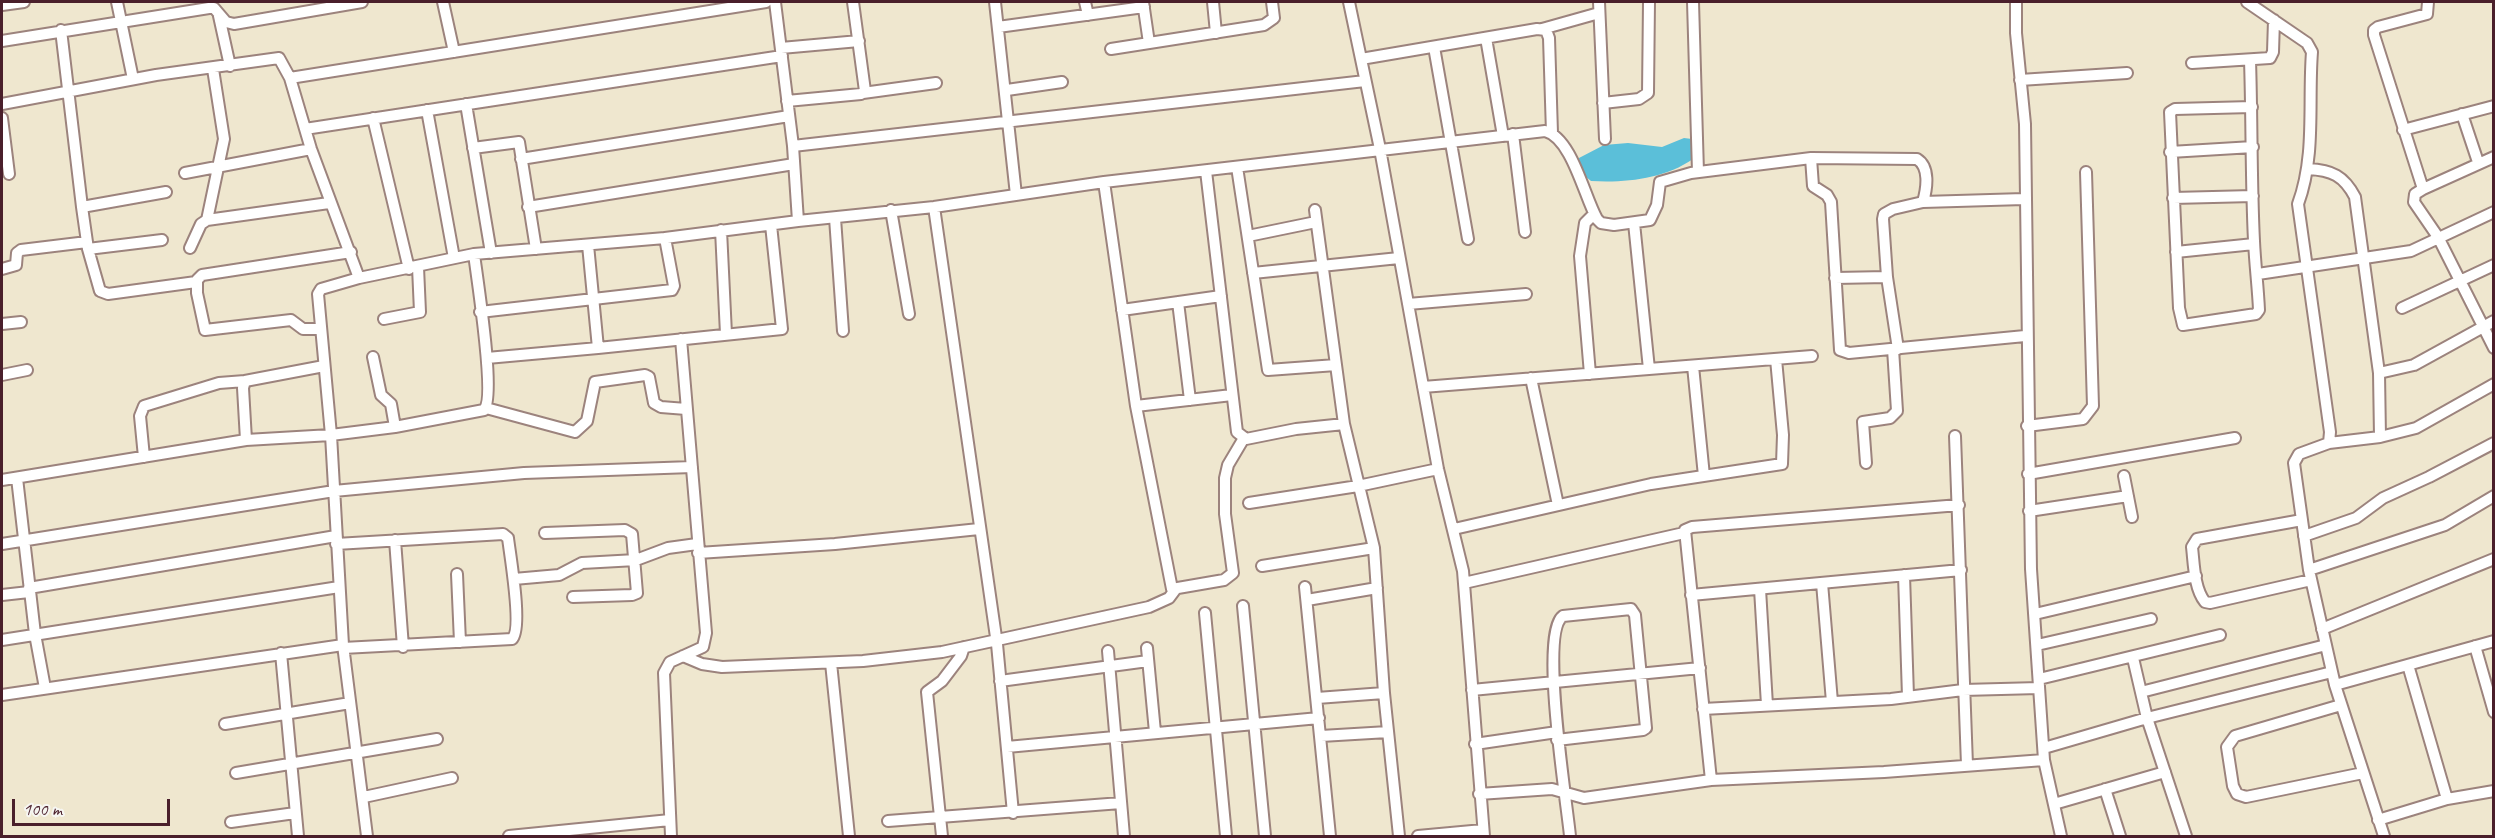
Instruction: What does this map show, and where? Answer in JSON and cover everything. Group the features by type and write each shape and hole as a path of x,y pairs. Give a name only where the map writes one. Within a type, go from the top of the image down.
{"street":[{"path":"2,5 24,2"},
{"path":"117,2 133,80"},
{"path":"2,40 209,8 214,8 226,22 234,24 298,7 362,2"},
{"path":"443,2 454,51"},
{"path":"290,78 766,2"},
{"path":"775,2 793,146 798,221"},
{"path":"853,2 866,90 863,93"},
{"path":"995,2 1016,195"},
{"path":"1085,2 1088,15"},
{"path":"1213,2 1216,33"},
{"path":"1111,48 1269,23 1274,18 1272,2"},
{"path":"1349,2 1380,149 1438,469 1454,529 1464,583 1483,833 1418,837"},
{"path":"1599,2 1605,139"},
{"path":"1603,103 1639,99 1648,93 1649,2"},
{"path":"1693,2 1698,172"},
{"path":"2016,2 2025,124 2025,336 2029,511 2044,754 2061,837"},
{"path":"2247,2 2307,44 2312,52 2308,170 2298,204 2330,432 2329,442"},
{"path":"2423,189 2379,56 2374,30 2427,14 2428,2"},
{"path":"998,27 1088,15 1144,4 1149,43"},
{"path":"218,12 230,66"},
{"path":"1361,59 1542,29 1599,13"},
{"path":"2192,63 2271,57 2274,20"},
{"path":"1542,29 1548,33 1549,38 1552,133 1568,154 1594,214 1601,223 1646,222 1654,216 1659,186 1663,180 1698,172 1811,158 1917,159 1923,163 1925,170 1923,202"},
{"path":"61,30 88,246 97,284 103,294 196,282 202,275 351,252"},
{"path":"1486,38 1508,135 1525,232"},
{"path":"305,129 859,41"},
{"path":"1434,47 1468,238"},
{"path":"2,104 69,94 133,80 275,58 282,61 290,78 329,202 351,252 359,278"},
{"path":"2250,60 2252,107 2253,147 2254,244 2258,274 2258,313 2182,325 2179,308 2170,152 2172,110 2252,107"},
{"path":"207,220 224,139 213,69"},
{"path":"2020,80 2127,73"},
{"path":"793,146 1365,81"},
{"path":"1006,90 1062,82"},
{"path":"787,101 936,83"},
{"path":"466,104 491,253"},
{"path":"2403,130 2493,106"},
{"path":"427,110 454,258"},
{"path":"2462,114 2478,162"},
{"path":"521,159 789,116"},
{"path":"2,118 4,151 9,174"},
{"path":"373,118 413,268 420,312 384,319"},
{"path":"367,837 364,797 343,647 331,435 318,291 359,278 474,254 665,238 891,210 934,207 1104,182 1449,140 1545,131 1552,133"},
{"path":"473,148 518,141 536,249"},
{"path":"2170,152 2253,147"},
{"path":"185,173 311,149"},
{"path":"2493,157 2423,189 2415,194 2414,202 2438,237 2493,348"},
{"path":"1811,158 1813,186 1827,195 1831,202 1840,350 1849,353 2025,336"},
{"path":"528,207 794,165"},
{"path":"1237,167 1268,370 1336,365"},
{"path":"2308,170 2331,171 2349,185 2355,197 2379,373 2380,437"},
{"path":"1206,171 1237,432 1244,438"},
{"path":"2027,426 2083,419 2093,406 2086,172"},
{"path":"1104,182 1136,406 1170,585 1175,590"},
{"path":"82,207 166,192"},
{"path":"2173,198 2253,196"},
{"path":"1866,463 1863,422 1890,418 1897,411 1895,349 1887,277 1884,214 1893,209 1923,202 2024,199"},
{"path":"189,249 201,224 207,220 329,202"},
{"path":"934,207 996,639 1013,813"},
{"path":"891,210 909,314"},
{"path":"1315,210 1344,424 1374,548 1384,693 1399,837"},
{"path":"2258,274 2411,251 2493,212"},
{"path":"1590,374 1580,256 1585,224 1594,214"},
{"path":"835,218 843,331"},
{"path":"1248,236 1316,222"},
{"path":"1635,223 1650,369"},
{"path":"487,358 782,328 771,225"},
{"path":"720,230 726,334"},
{"path":"480,312 672,290 674,286 665,238"},
{"path":"2,269 16,265 17,253 21,250 162,240"},
{"path":"2176,252 2254,244"},
{"path":"588,245 597,348"},
{"path":"2,480 246,440 331,435 395,427 480,412 486,408 489,398 487,358 474,254"},
{"path":"1253,273 1399,258"},
{"path":"2402,308 2493,266"},
{"path":"1835,278 1887,277"},
{"path":"196,282 205,330 291,320 303,329 321,329"},
{"path":"1408,304 1526,294"},
{"path":"1122,310 1221,296"},
{"path":"1178,302 1190,400"},
{"path":"2379,373 2414,365 2493,321"},
{"path":"2,324 21,322"},
{"path":"671,837 664,674 670,662 696,652 705,641 681,339"},
{"path":"1423,387 1812,356"},
{"path":"373,357 381,394 391,404 395,427"},
{"path":"1454,529 1651,484 1779,466 1784,462 1776,359"},
{"path":"144,457 140,416 144,406 219,383 245,381 324,366"},
{"path":"1693,366 1704,477"},
{"path":"2,375 27,370"},
{"path":"486,408 575,432 587,421 595,382 645,375 649,377 654,403 686,410"},
{"path":"1531,378 1558,505"},
{"path":"245,381 243,388 246,440"},
{"path":"2382,836 2334,685 2310,575 2295,458 2329,442 2380,437 2416,428 2493,384"},
{"path":"1136,406 1232,395"},
{"path":"683,656 702,664 722,667 831,663 931,654 1149,608 1169,598 1175,590 1224,580 1233,573 1225,514 1225,478 1228,465 1244,438 1344,424"},
{"path":"1955,436 1967,765"},
{"path":"2028,474 2235,438"},
{"path":"2304,536 2356,518 2389,495 2429,477 2493,442"},
{"path":"2,544 334,491 524,473 692,467"},
{"path":"1249,503 1358,486 1438,469"},
{"path":"2124,476 2133,517"},
{"path":"17,478 29,590 45,688"},
{"path":"2029,511 2128,496"},
{"path":"2302,520 2197,539 2192,547 2196,576 2201,596 2205,602 2210,603 2310,575 2445,525 2493,496"},
{"path":"1464,583 1684,533 1692,527 1959,505"},
{"path":"514,579 559,575 582,562 636,560 668,548 835,544 979,529"},
{"path":"545,533 629,530 632,534 638,591 635,595 573,597"},
{"path":"1684,533 1711,780"},
{"path":"2,595 336,540 395,540 503,534 508,538 514,579 514,638 402,646 343,647 281,653 2,695"},
{"path":"395,540 402,646"},
{"path":"1262,566 1374,548"},
{"path":"2322,629 2493,559"},
{"path":"1691,595 1961,570"},
{"path":"457,574 460,642"},
{"path":"1904,575 1908,696"},
{"path":"2035,614 2196,576"},
{"path":"1822,583 1832,702"},
{"path":"2,640 339,587"},
{"path":"1305,587 1330,837"},
{"path":"1307,600 1377,588"},
{"path":"1760,588 1767,705"},
{"path":"1243,606 1265,837"},
{"path":"1475,744 1557,736 1645,729 1647,725 1635,615 1627,608 1559,618 1556,624 1554,681 1557,736 1570,837"},
{"path":"1205,613 1226,837"},
{"path":"2037,645 2151,619"},
{"path":"1703,709 1832,702 2039,683 2220,635"},
{"path":"2334,685 2493,641"},
{"path":"2141,692 2326,645"},
{"path":"2475,646 2493,712"},
{"path":"942,837 927,692 942,681 959,659 964,647"},
{"path":"1147,648 1155,732"},
{"path":"1108,651 1124,837"},
{"path":"281,653 298,837"},
{"path":"2133,658 2147,718 2186,837"},
{"path":"1000,681 1148,660"},
{"path":"831,663 849,837"},
{"path":"2408,664 2446,799"},
{"path":"1472,690 1700,668"},
{"path":"1479,794 1552,789 1584,798 1711,780 1967,765 2044,754 2147,718 2332,672"},
{"path":"1317,698 1384,693"},
{"path":"225,724 350,704"},
{"path":"2341,705 2235,736 2227,747 2233,786 2237,794 2246,797 2363,773"},
{"path":"1007,747 1319,718"},
{"path":"1321,736 1388,732"},
{"path":"236,773 437,739"},
{"path":"2054,804 2165,772"},
{"path":"364,797 452,778"},
{"path":"2105,789 2120,837"},
{"path":"2378,820 2446,799 2493,791"},
{"path":"888,821 941,819 1121,803"},
{"path":"231,822 295,813"},
{"path":"509,837 598,832 670,820"}],"water":[{"path":"1684,138 1692,139 1693,159 1670,171 1644,178 1618,181 1591,181 1580,172 1579,158 1604,145 1628,143 1662,147"}]}
